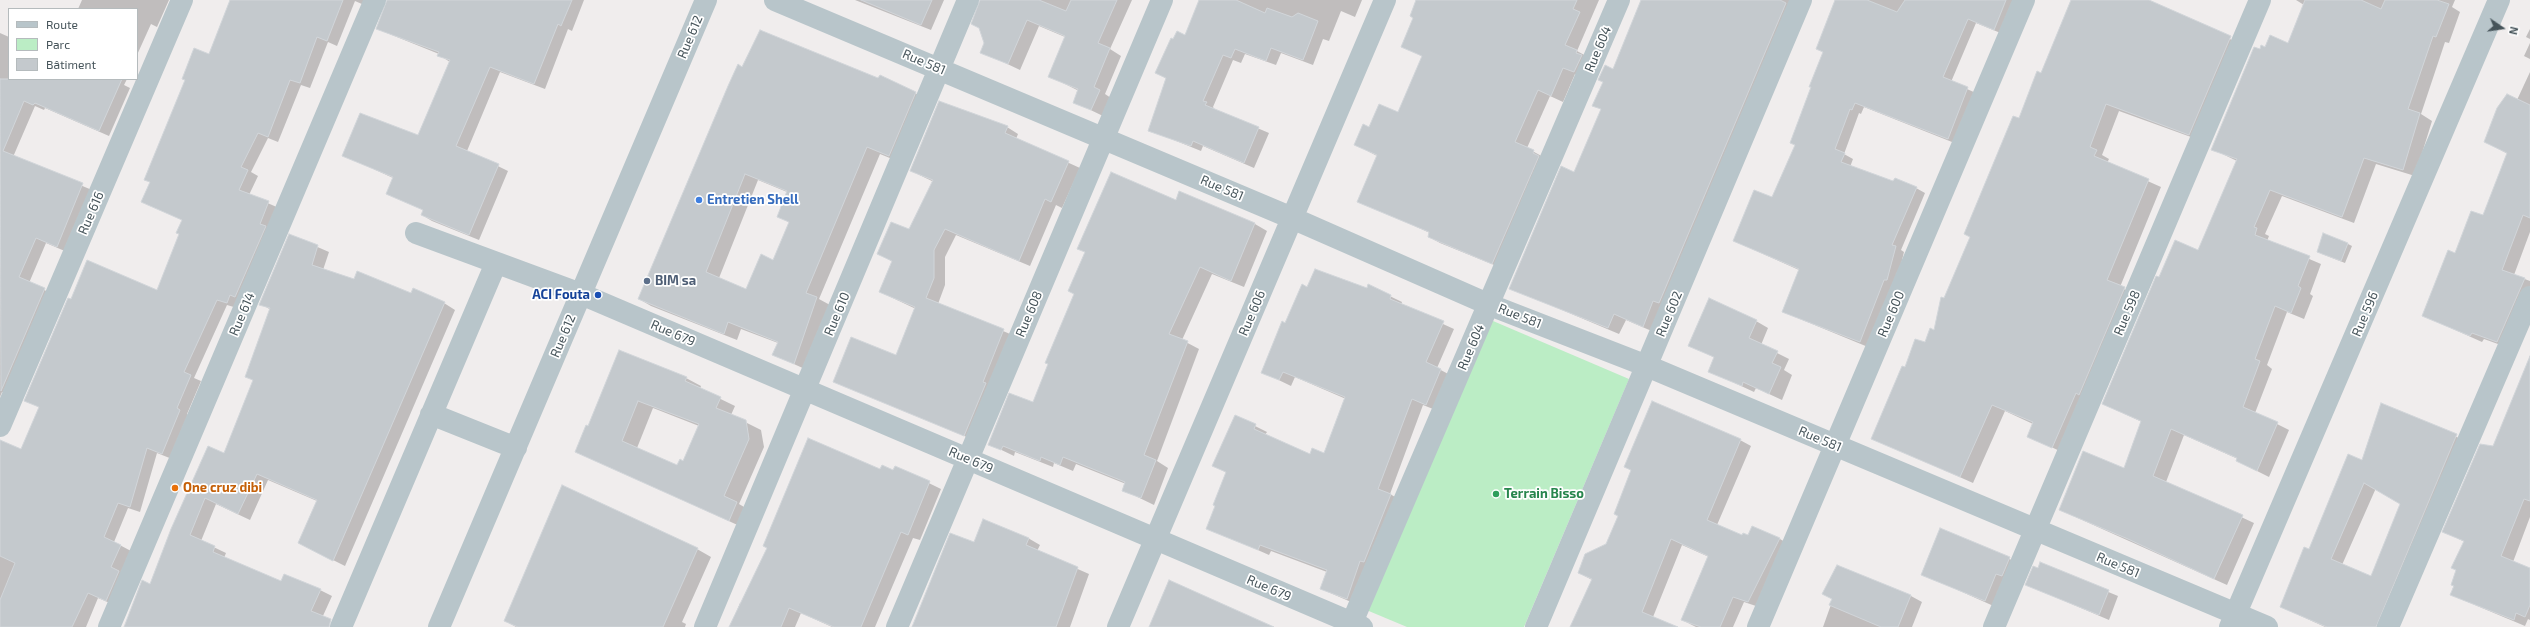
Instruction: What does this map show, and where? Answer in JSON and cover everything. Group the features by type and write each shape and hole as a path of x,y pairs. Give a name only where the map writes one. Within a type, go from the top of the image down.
{"street":[{"name":"Rue 616","path":"0,426 182,0"},
{"name":"Rue 614","path":"109,627 375,0"},
{"name":"Rue 612","path":"439,627 706,0"},
{"name":"Rue 581","path":"775,0 1292,218 1490,305 1646,366 2035,530 2233,620 2267,627"},
{"name":"Rue 610","path":"705,627 968,0"},
{"name":"Rue 608","path":"897,627 1162,0"},
{"name":"Rue 606","path":"1118,627 1385,0"},
{"name":"Rue 604","path":"1355,626 1619,0"},
{"name":"Rue 602","path":"1536,627 1801,0"},
{"name":"Rue 600","path":"1758,627 2024,0"},
{"name":"Rue 598","path":"1994,627 2260,0"},
{"name":"Rue 596","path":"2233,620 2499,0"},
{"name":"Rue 679","path":"416,233 581,294 1156,539 1355,626"},
{"path":"341,627 496,263"},
{"path":"2388,627 2530,297"},
{"path":"431,414 516,448"}],"green space":[{"name":"Terrain Bisso","path":"1486,318 1629,379 1524,627 1407,627 1364,609"}],"building":[{"path":"230,0 343,0 327,41 317,37 300,83 290,80 268,137 258,133 241,167 248,170 239,190 269,201 260,224 266,226 235,297 230,295 227,303 217,300 184,372 191,375 177,408 180,410 162,454 147,448 130,507 118,503 104,537 121,545 111,567 119,571 106,601 88,593 72,627 0,627 0,600 15,563 0,556 0,440 21,449 39,407 24,401 68,298 71,299 87,260 157,290 179,234 176,233 182,220 141,202 150,182 144,180 185,80 182,79 194,48 209,54"},
{"path":"387,0 572,0 561,26 558,24 534,84 490,67 456,146 499,164 469,235 421,215 423,210 386,194 393,177 342,156 360,113 418,135 450,60 437,56 439,52 376,29"},
{"path":"861,0 932,0 921,25"},
{"path":"980,0 1039,0 1066,11 1071,0 1117,0 1098,43 1110,48 1094,87 1100,90 1091,110 1073,103 1078,89 1048,77 1065,36 1027,20 1008,64 980,53 984,43 979,28 971,24"},
{"path":"1199,0 1236,0 1265,13 1267,8 1292,17 1298,13 1318,21 1303,60 1271,48 1266,61 1235,49 1231,58 1223,55 1203,101 1207,102 1205,105 1259,127 1244,163 1193,141 1191,146 1148,131 1166,78 1155,73 1171,38 1173,39 1177,31 1185,35"},
{"path":"1416,0 1577,0 1573,9 1580,12 1565,45 1577,50 1576,53 1582,55 1574,72 1563,68 1551,96 1538,90 1515,142 1534,150 1533,153 1539,156 1492,264 1428,237 1429,232 1357,202 1377,155 1354,145 1363,124 1369,127 1379,104 1398,112 1422,56 1401,47 1413,18 1410,16"},
{"path":"1641,0 1780,0 1786,3 1659,303 1653,301 1643,327 1614,314 1608,328 1509,289 1561,166 1574,172 1601,109 1592,106 1603,82 1598,80 1605,65 1613,69"},
{"path":"1835,0 1867,0 1897,12 1905,0 2006,0 1994,30 1968,19 1943,77 1968,87 1948,139 1855,103 1852,110 1850,109 1835,149 1845,153 1841,162 1893,181 1895,178 1917,187 1892,245 1896,246 1887,280 1884,280 1860,342 1782,312 1799,269 1733,241 1754,190 1772,197 1795,145 1790,143 1811,87 1809,87 1823,52 1816,49"},
{"path":"2071,0 2149,0 2231,36 2189,135 2106,104 2090,147 2097,150 2094,156 2149,179 2107,280 2125,287 2079,395 2076,393 2052,448 2027,437 2033,422 1992,405 1960,477 1871,439 1902,366 1905,367 1915,339 1925,342 1930,328 1934,330 1941,297 1944,298 1970,237 1964,234 2013,116 2019,118 2037,71 2041,73"},
{"path":"2305,0 2361,0 2381,9 2385,0 2437,0 2449,4 2436,37 2433,36 2408,109 2420,113 2403,170 2364,158 2342,217 2270,190 2254,227 2257,228 2255,235 2310,256 2298,286 2301,288 2291,313 2275,306 2255,359 2260,361 2243,407 2278,422 2257,471 2236,461 2237,458 2171,429 2153,476 2243,515 2214,579 2128,539 2059,510 2083,451 2124,468 2141,421 2102,404 2156,276 2159,277 2175,240 2198,250 2237,159 2211,150 2254,47 2260,49 2261,45 2265,47 2270,35 2288,43"},
{"path":"760,30 878,78 880,75 916,92 889,156 867,147 806,293 817,297 794,364 772,355 778,342 728,322 724,334 638,299 728,86 738,64 742,67","holes":["745,174 787,191 777,217 789,222 773,260 761,254 746,289 706,272"]},
{"path":"0,79 122,80 99,131 35,103 33,105 24,101 3,151 83,183 57,247 36,238 19,277 45,288 1,391"},
{"path":"2507,94 2530,105 2530,218 2523,215 2502,270 2525,278 2497,342 2472,333 2470,336 2422,316 2448,250 2455,253 2471,211 2483,215 2507,153 2484,142 2497,108"},
{"path":"939,101 1008,126 1005,133 1069,161 1051,202 1045,199 1019,261 945,229 934,250 934,278 926,298 1004,329 983,382 986,383 964,436 833,382 851,337 896,355 915,307 879,292 892,261 877,254 891,222 909,229 933,180 910,171"},
{"path":"1111,172 1176,200 1179,191 1255,223 1231,281 1200,267 1169,334 1188,341 1144,455 1156,460 1141,498 1122,491 1125,482 1063,457 1060,465 1041,457 1040,461 1003,446 1001,450 988,445 1009,393 1033,402 1048,364 1045,363 1074,294 1068,291 1085,252 1077,249"},
{"path":"2323,233 2348,243 2341,261 2317,252"},
{"path":"289,234 318,245 312,265 354,279 357,271 411,293 413,288 445,302 333,561 298,543 317,500 257,474 238,514 205,498 190,535 215,546 213,552 281,581 284,574 321,589 311,611 331,619 329,627 124,627 142,580 150,584 171,529 208,446 224,453 253,380 245,377 270,308 259,305"},
{"path":"1315,269 1367,288 1368,284 1391,295 1390,299 1444,321 1426,362 1441,369 1426,405 1412,399 1378,489 1391,494 1364,562 1360,561 1347,599 1320,589 1327,570 1260,545 1258,550 1206,529 1215,506 1213,505 1226,472 1212,466 1235,415 1256,424 1254,429 1310,454 1312,448 1324,453 1345,397 1283,372 1279,380 1261,373 1282,321 1285,323 1302,284 1307,287"},
{"path":"1709,298 1757,320 1749,338 1778,351 1772,363 1781,367 1769,394 1743,382 1742,386 1708,372 1714,357 1688,346"},
{"path":"619,350 687,377 685,381 721,397 716,408 746,420 749,439 724,496 737,502 729,521 575,452 586,425 588,426","holes":["638,401 699,424 683,461 680,459 677,465 622,441"]},
{"path":"2530,356 2530,501 2524,499 2501,556 2530,568 2530,605 2525,617 2516,613 2514,620 2450,595 2454,586 2451,585 2456,570 2451,568 2464,541 2442,532 2480,444 2493,446"},
{"path":"1652,401 1741,439 1707,520 1742,535 1743,533 1748,535 1752,526 1780,538 1748,602 1733,597 1720,627 1701,627 1681,620 1708,556 1671,539 1642,612 1678,627 1570,627 1592,579 1578,573 1585,554 1606,544 1618,516 1614,514 1631,470 1624,467"},
{"path":"2381,403 2457,434 2376,627 2327,627 2280,607 2304,547 2309,549 2348,454 2362,460","holes":["2364,483 2400,504 2371,576 2331,559"]},
{"path":"808,438 880,469 882,465 893,470 895,466 930,481 908,535 901,532 861,627 834,627 789,608 781,627 729,627 767,548 763,546"},
{"path":"562,485 698,548 663,627 518,627 504,621"},
{"path":"983,519 1029,538 1026,545 1078,567 1056,627 912,627 950,533 974,542"},
{"path":"1940,528 2010,557 2002,576 1996,574 1985,601 1921,575"},
{"path":"2040,562 2109,590 2099,615 2025,585 2033,566 2038,568"},
{"path":"1837,565 1911,595 1898,627 1881,627 1829,605 1832,599 1822,594"},
{"path":"1169,580 1274,627 1149,627"}],"place":[{"name":"Entretien Shell","path":"699,200"},
{"name":"BIM sa","path":"647,281"},
{"name":"ACI Fouta","path":"598,295"},
{"name":"One cruz dibi","path":"175,488"},
{"name":"Terrain Bisso","path":"1496,494"}]}
